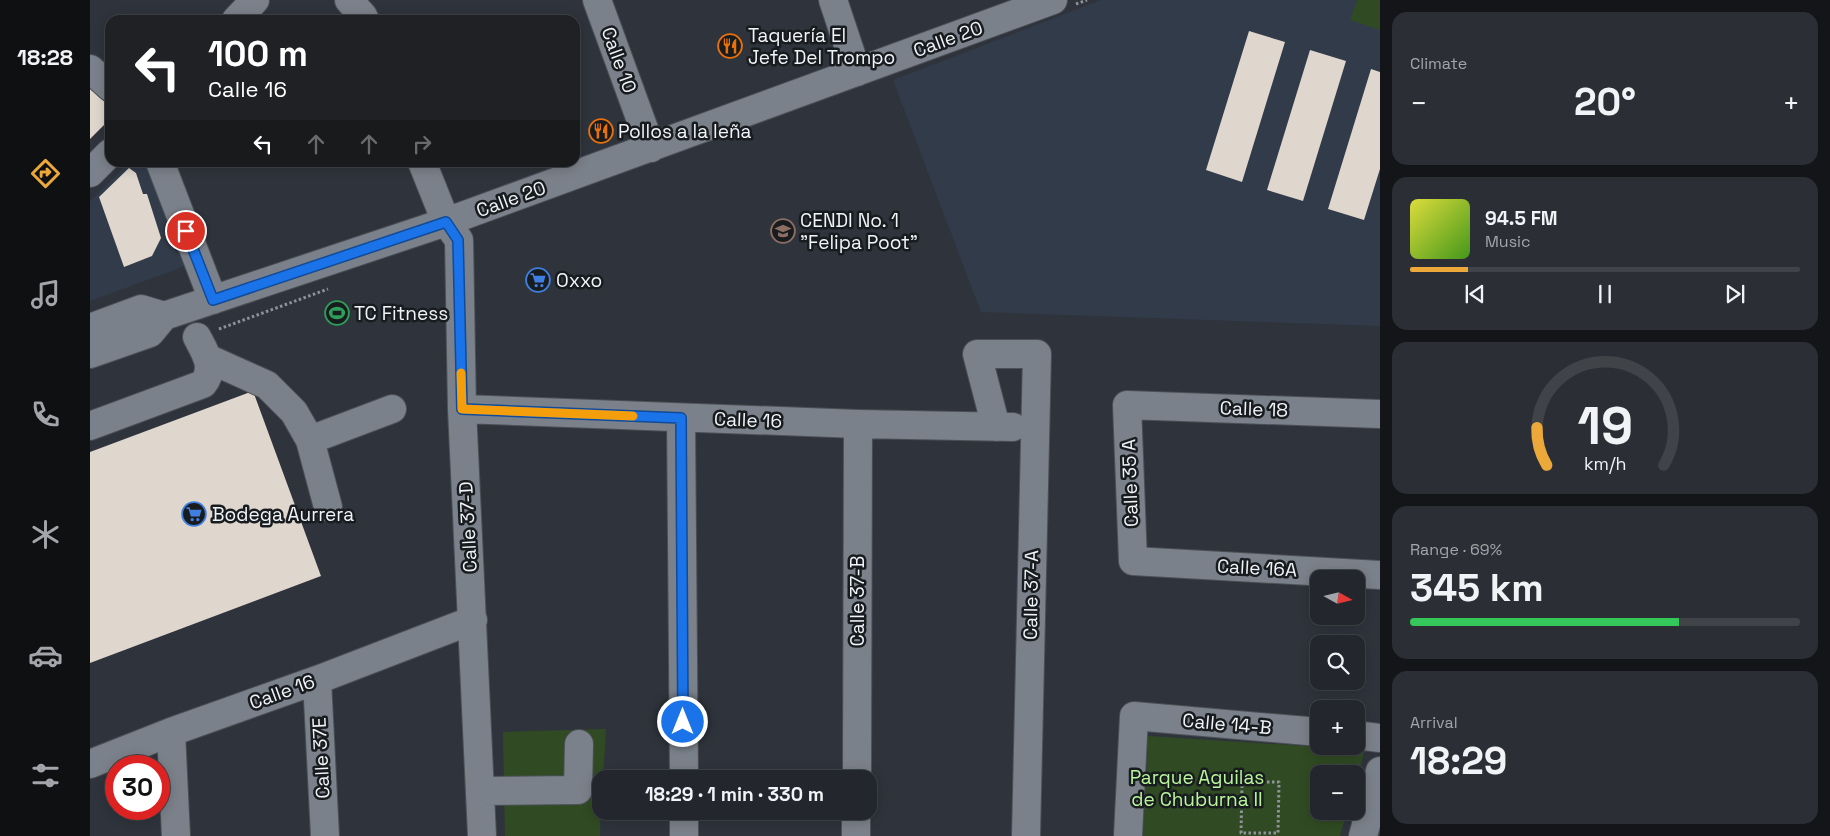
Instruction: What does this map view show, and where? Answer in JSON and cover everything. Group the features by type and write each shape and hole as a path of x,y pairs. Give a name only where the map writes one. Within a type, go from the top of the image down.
{"street":[{"path":"241,15 255,0"},
{"path":"349,0 363,15"},
{"name":"Calle 10","path":"597,0 651,148"},
{"path":"833,0 858,72"},
{"name":"Calle 20","path":"90,354 150,333 164,316 446,222 1053,0"},
{"path":"90,69 105,83"},
{"path":"90,173 105,158"},
{"path":"162,167 213,300"},
{"name":"Calle 37-D","path":"424,167 446,222 458,240 462,409 482,836"},
{"path":"90,328 141,309 164,316"},
{"path":"90,426 203,384 210,372 206,342"},
{"path":"206,342 267,385 294,412 310,440 328,507"},
{"name":"Calle 37-A","path":"996,427 977,354 1037,354 1026,836"},
{"name":"Calle 18","path":"1127,404 1380,414"},
{"name":"Calle 35 A","path":"1127,404 1133,561"},
{"path":"310,440 392,409"},
{"name":"Calle 16","path":"462,409 858,424 1034,428"},
{"path":"681,418 684,770"},
{"name":"Calle 37-B","path":"857,770 858,424"},
{"name":"Calle 16A","path":"1133,561 1380,575"},
{"name":"Calle 16","path":"90,764 171,732 318,680 473,620"},
{"name":"Calle 37E","path":"318,680 325,836"},
{"name":"Calle 14-B","path":"1128,836 1134,716 1310,731"},
{"path":"171,732 176,836"},
{"path":"1365,736 1380,738"},
{"path":"480,791 578,790 578,744"},
{"path":"1363,836 1380,771"},
{"path":"684,820 684,836"},
{"path":"856,820 856,836"}],"path":[{"path":"206,342 335,286"},
{"path":"1242,782 1278,782 1278,833 1241,834 1242,782"}],"shaded area":[{"path":"1101,0 1380,0 1380,326 981,312 893,80"},
{"path":"125,167 158,167 188,265 90,301 90,201"}],"green space":[{"path":"1357,0 1380,0 1380,30 1350,20"},
{"path":"606,729 604,770 592,770 592,820 600,820 600,836 505,836 503,732"},
{"name":"Parque Aguilas de Chuburna II","path":"1148,736 1310,746 1310,755 1364,755 1360,765 1310,765 1310,820 1344,820 1340,836 1143,836"}],"building":[{"path":"1249,31 1285,42 1242,182 1206,170"},
{"path":"1310,50 1346,61 1303,201 1267,190"},
{"path":"1371,69 1380,72 1380,169 1364,220 1328,209"},
{"path":"90,88 105,102 105,124 90,139"},
{"path":"129,168 136,173 143,194 147,194 161,238 152,256 124,267 99,197"},
{"name":"Bodega Aurrera","path":"253,391 321,576 90,663 90,452"}],"slow traffic":[{"path":"461,373 462,409 633,416"}],"place":[{"name":"Taquería El Jefe Del Trompo","path":"730,46"},
{"name":"Pollos a la leña","path":"601,131"},
{"name":"CENDI No. 1 \"Felipa Poot\"","path":"783,231"},
{"name":"Oxxo","path":"538,280"},
{"name":"TC Fitness","path":"337,313"},
{"name":"Bodega Aurrera","path":"194,514"}],"route":[{"path":"186,231 213,300 446,222 458,240 462,409 681,418 683,722"}]}
